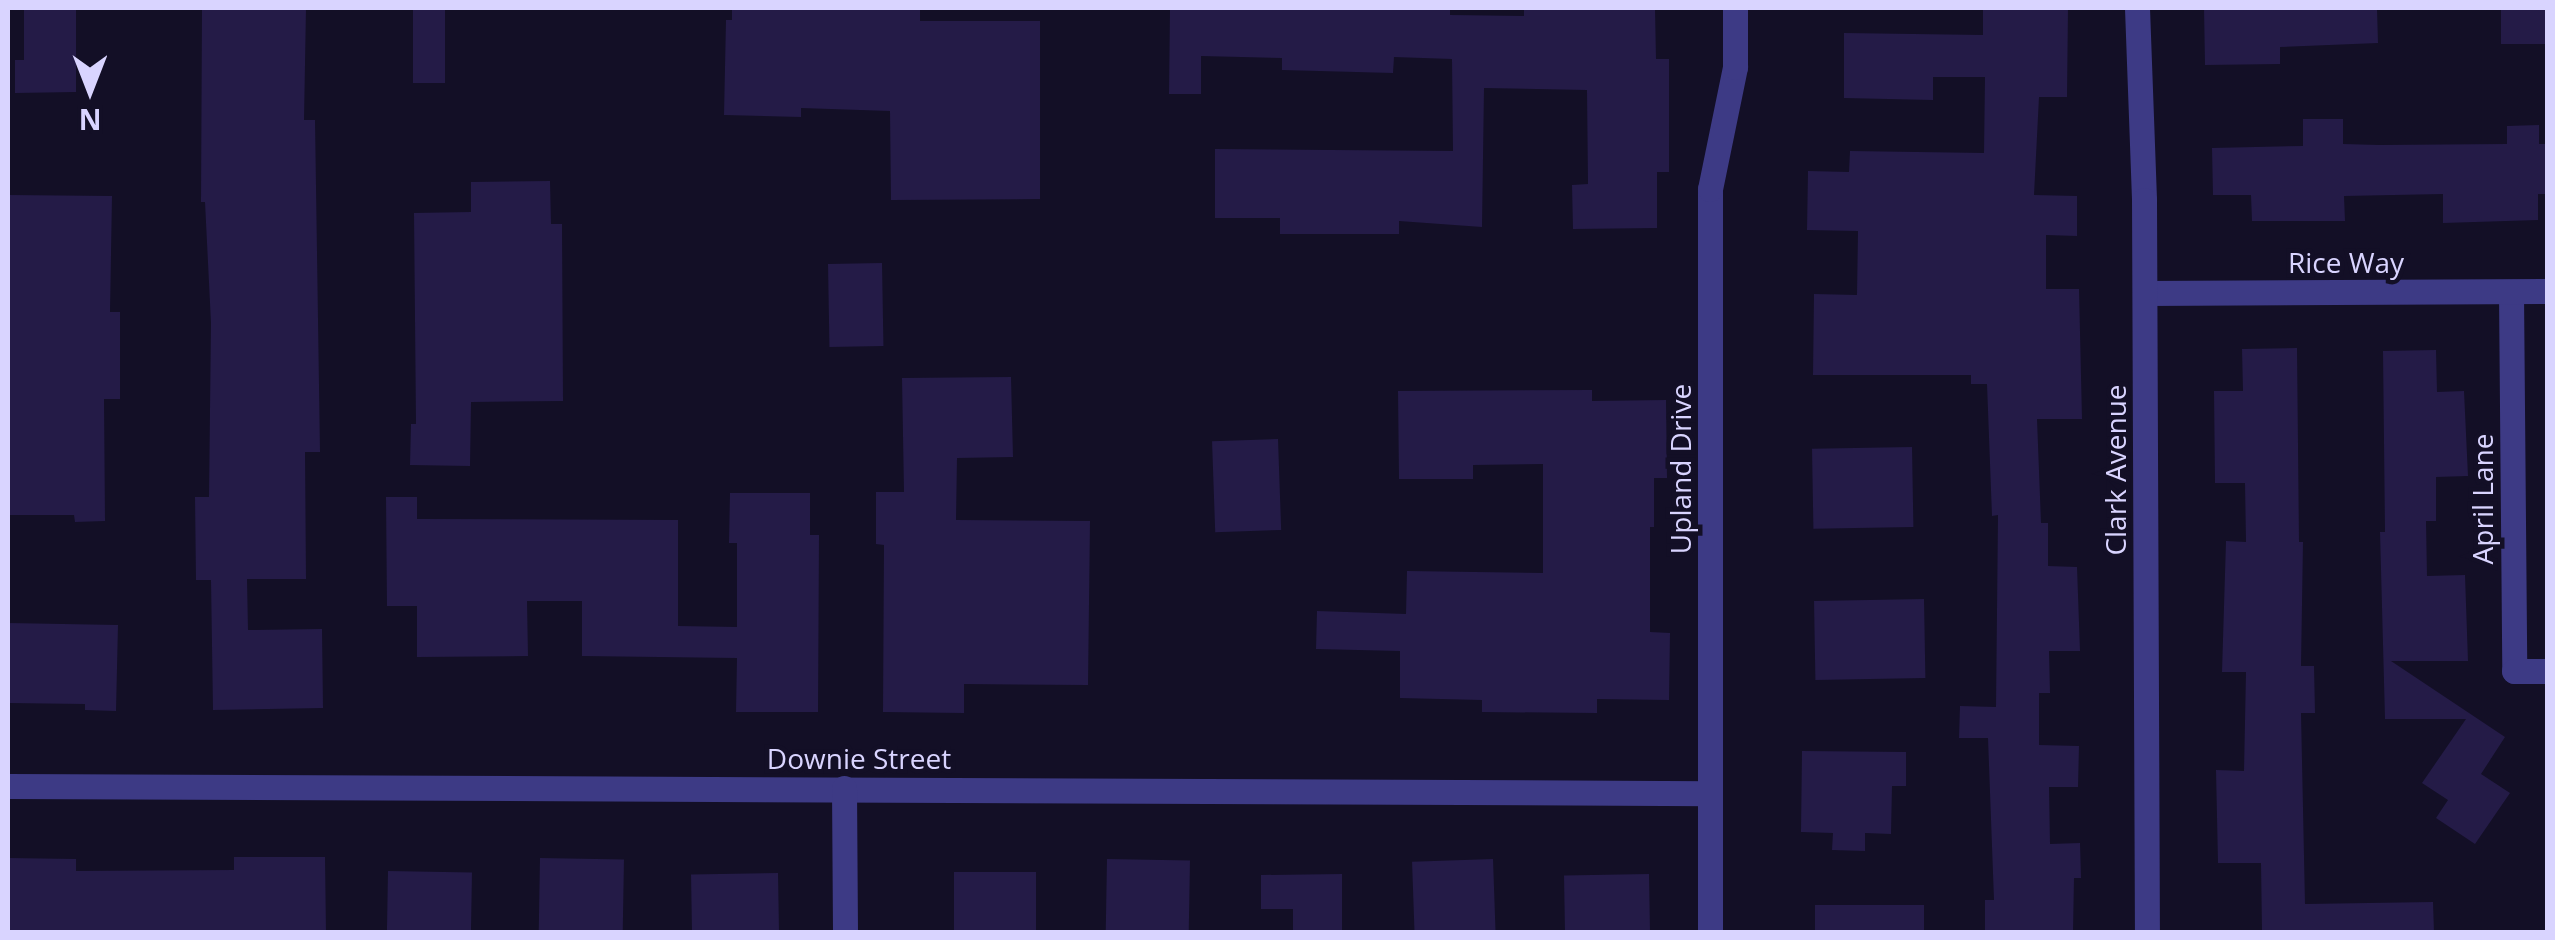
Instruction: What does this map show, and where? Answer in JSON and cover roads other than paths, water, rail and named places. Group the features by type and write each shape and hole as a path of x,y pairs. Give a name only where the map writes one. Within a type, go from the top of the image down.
{"street":[{"name":"Upland Drive","path":"1710,932 1710,188 1735,67 1735,8"},
{"name":"Clark Avenue","path":"2137,8 2145,293 2147,932"},
{"name":"Rice Way","path":"2145,293 2548,291"},
{"name":"April Lane","path":"2511,292 2514,671 2548,671"},
{"name":"Downie Street","path":"8,786 1710,793"},
{"path":"844,788 845,932"}]}
